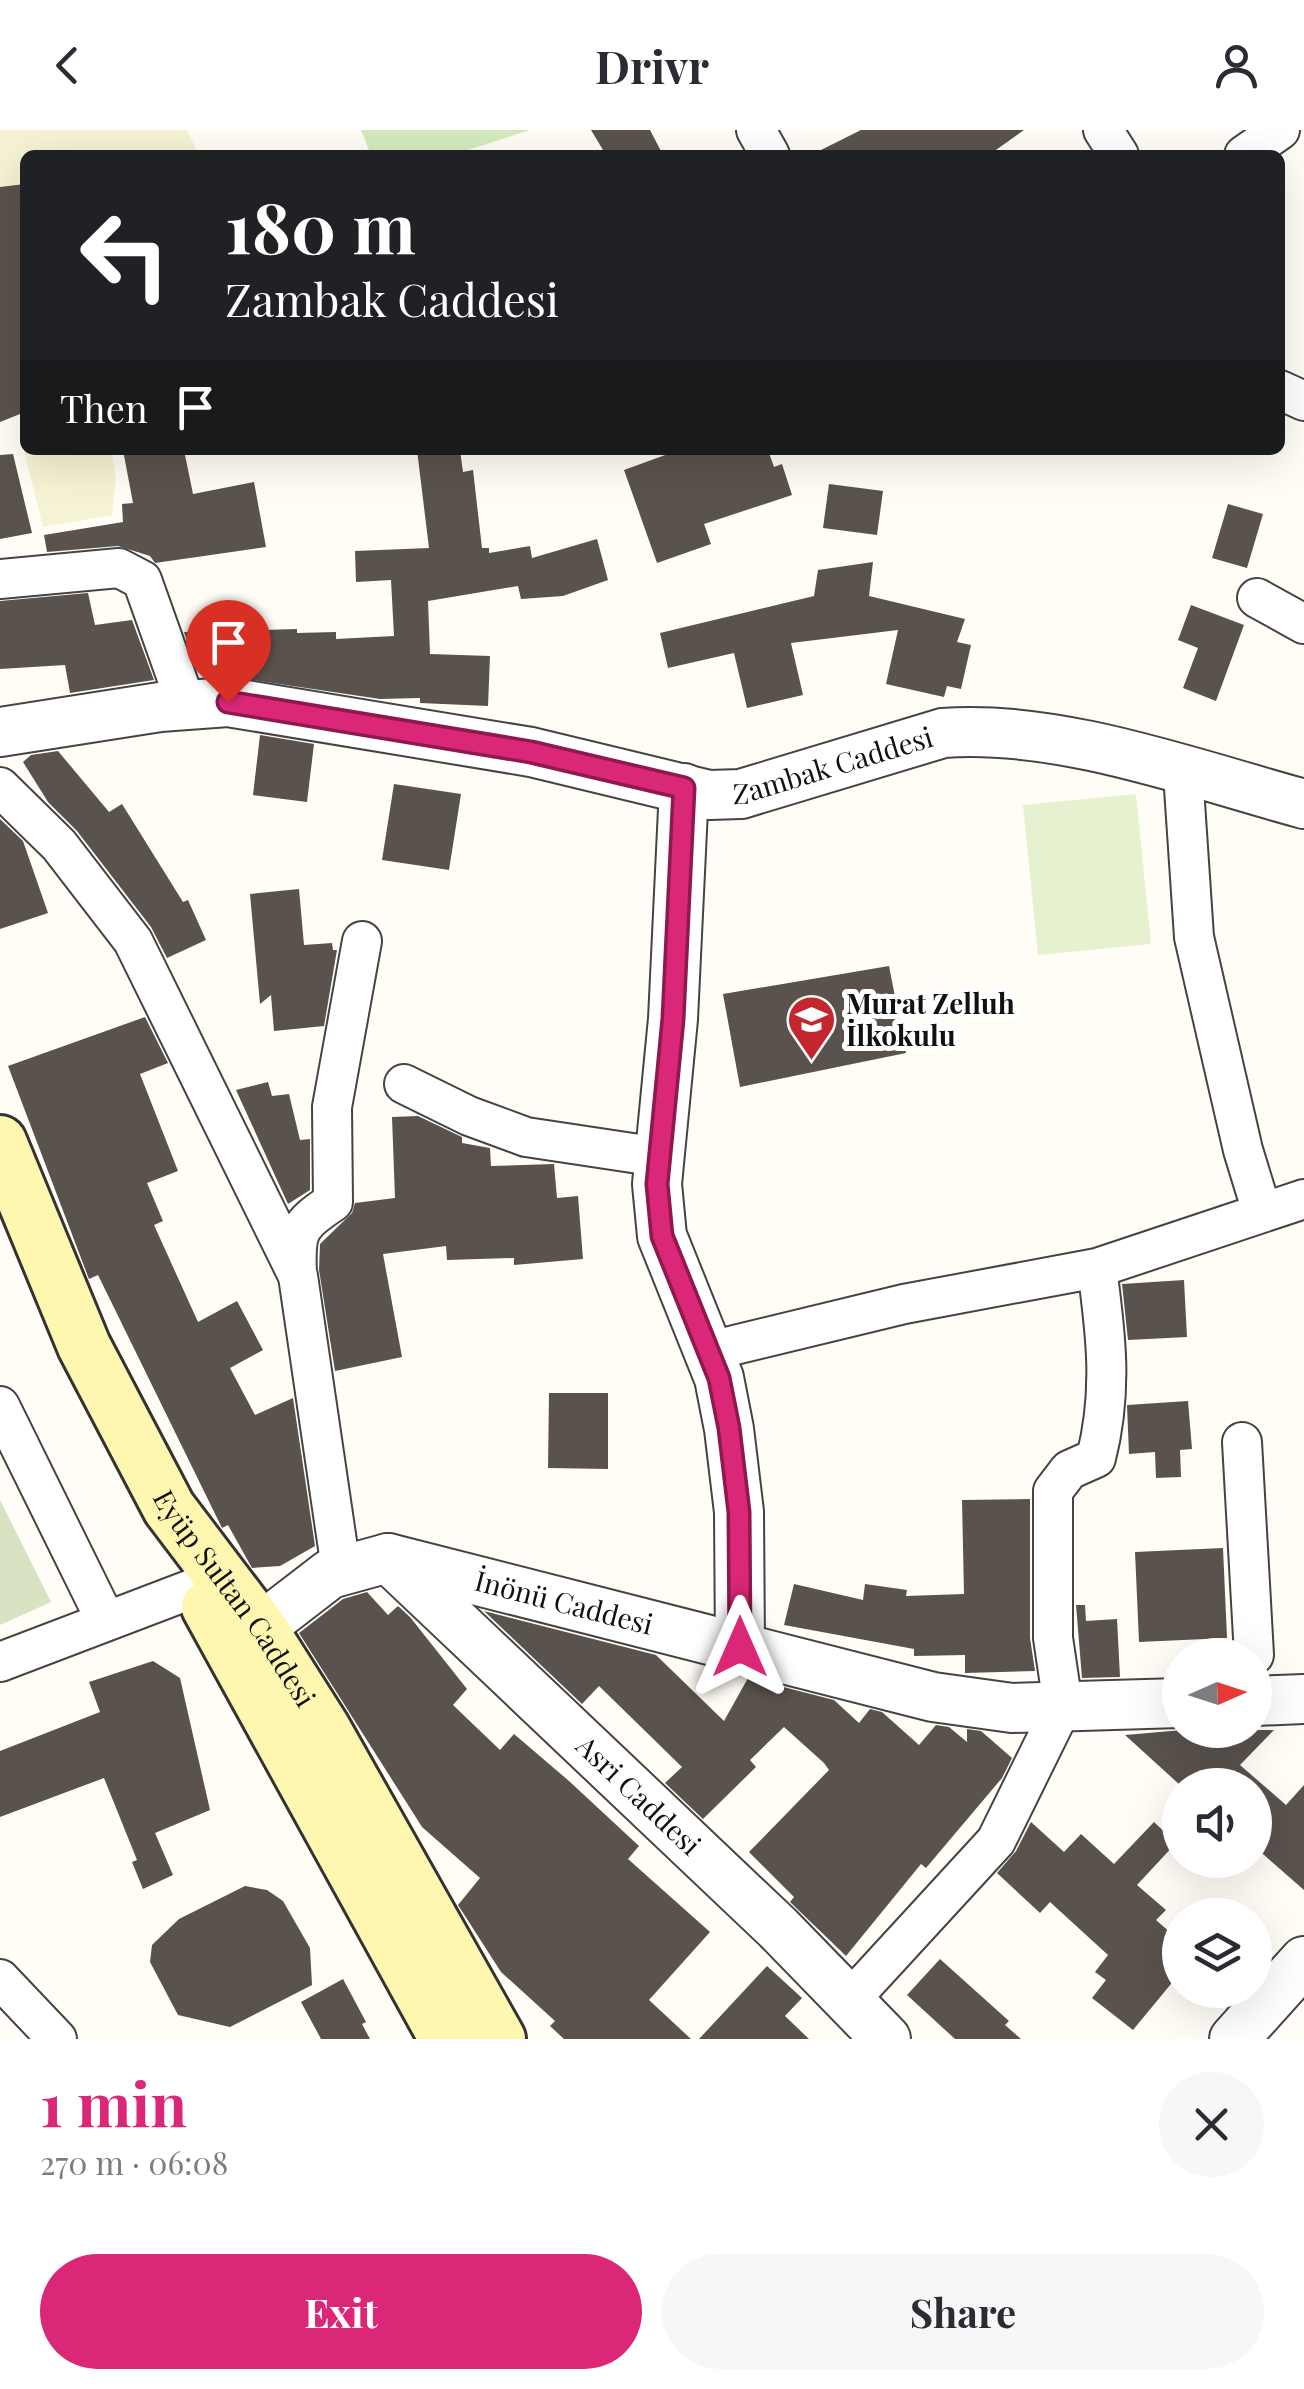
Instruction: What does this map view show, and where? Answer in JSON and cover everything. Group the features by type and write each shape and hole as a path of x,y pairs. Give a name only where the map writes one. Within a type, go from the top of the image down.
{"main road":[{"name":"Eyüp Sultan Caddesi","path":"0,1142 84,1346 169,1508 260,1628 324,1729 499,2039"},
{"path":"169,1508 197,1587 446,2039"}],"street":[{"path":"1251,150 1280,130"},
{"path":"0,579 119,568 142,580 186,704"},
{"path":"1257,598 1304,624"},
{"name":"Zambak Caddesi","path":"0,732 186,704 254,704 531,752 709,795 741,794 943,733 972,731 1099,750 1303,798"},
{"path":"1183,772 1194,937 1243,1150 1262,1212"},
{"path":"0,787 58,845 133,940 298,1276"},
{"path":"684,788 673,1019 657,1184 662,1236 710,1351 729,1428 739,1512 740,1647"},
{"path":"342,1569 296,1245 304,1222 333,1202 332,1107 362,941"},
{"path":"404,1084 526,1138 659,1157"},
{"path":"710,1351 904,1304 1097,1268 1304,1199"},
{"path":"848,2000 996,1841 1063,1705 1053,1638 1052,1492 1069,1470 1096,1458 1105,1424 1110,1361 1097,1268"},
{"path":"0,1406 105,1620"},
{"path":"1242,1442 1253,1638"},
{"name":"İnönü Caddesi","path":"260,1628 313,1586 342,1569 388,1558 932,1697 1012,1708 1162,1702"},
{"name":"Asri Caddesi","path":"388,1558 886,2039"},
{"path":"0,1662 197,1587"},
{"path":"1272,1688 1304,1699"},
{"path":"1234,2039 1304,1961"},
{"path":"0,1979 57,2039"}],"shaded area":[{"path":"0,130 187,130 197,150 20,150 20,220 0,222"},
{"path":"25,455 112,455 116,479 112,515 43,527"}],"green space":[{"path":"361,130 530,130 468,150 369,150"},
{"path":"1136,794 1151,944 1038,955 1023,805"},
{"path":"0,1500 51,1602 0,1625"}],"building":[{"path":"591,130 650,130 660,150 603,150"},
{"path":"861,130 1024,130 996,150 821,150"},
{"path":"20,185 20,414 0,422 0,187"},
{"path":"13,454 32,533 0,539 0,455"},
{"path":"124,455 185,455 193,494 254,482 266,547 155,563 150,556 118,546 47,552 44,535 123,522 122,504 133,503"},
{"path":"418,455 461,455 463,472 473,470 482,548 489,548 489,553 530,546 532,558 597,539 608,580 563,596 521,599 518,586 428,601 430,654 490,656 488,706 420,703 420,698 380,699 198,672 184,632 297,629 297,633 336,632 336,639 394,636 391,580 356,582 355,551 429,548"},
{"path":"665,455 770,455 774,467 782,464 792,495 704,524 711,544 657,563 624,470"},
{"path":"829,484 883,491 877,535 823,528"},
{"path":"1228,504 1263,514 1247,568 1212,558"},
{"path":"873,562 869,596 965,619 957,642 971,645 961,689 947,686 944,697 886,684 898,630 791,643 803,695 747,708 734,653 668,668 660,633 814,596 818,570"},
{"path":"88,593 95,625 132,620 154,680 70,693 65,665 0,669 0,601"},
{"path":"1191,605 1244,625 1216,701 1183,688 1198,648 1178,640"},
{"path":"260,735 314,744 307,802 253,795"},
{"path":"58,751 109,812 122,804 183,902 188,900 206,940 167,958 151,927 77,831 48,802 23,762 31,755"},
{"path":"394,784 461,794 449,870 382,860"},
{"path":"0,819 23,841 48,913 0,929"},
{"path":"299,889 304,945 332,943 333,950 337,950 324,1026 274,1031 271,995 260,1004 250,894"},
{"path":"889,966 906,1053 740,1087 723,994"},
{"path":"145,1017 168,1063 140,1074 178,1171 147,1183 163,1221 154,1225 198,1322 237,1301 263,1350 230,1368 255,1415 293,1398 315,1546 280,1566 252,1568 228,1525 222,1528 98,1275 89,1279 8,1066"},
{"path":"268,1082 272,1096 289,1094 300,1140 310,1139 310,1190 288,1204 236,1090"},
{"path":"418,1116 462,1137 462,1143 490,1148 491,1166 554,1164 557,1198 578,1196 583,1259 514,1265 514,1258 447,1260 446,1246 383,1254 402,1357 335,1371 319,1270 320,1244 352,1213 355,1203 395,1198 392,1117"},
{"path":"1184,1280 1187,1337 1128,1340 1122,1284"},
{"path":"549,1393 608,1393 608,1469 548,1468"},
{"path":"1188,1401 1192,1449 1180,1450 1181,1477 1156,1478 1155,1452 1129,1454 1127,1405"},
{"path":"1030,1499 1030,1638 1035,1671 965,1673 965,1655 914,1656 914,1649 784,1625 794,1584 863,1600 865,1584 907,1590 906,1596 964,1594 962,1500"},
{"path":"1223,1548 1227,1638 1139,1642 1135,1552"},
{"path":"367,1592 388,1615 398,1606 410,1617 467,1689 453,1705 500,1750 514,1734 569,1781 639,1846 628,1859 710,1932 649,2000 691,2039 564,2039 550,2026 555,2021 501,1972 458,1905 480,1878 422,1827 299,1633 343,1599"},
{"path":"1076,1605 1085,1605 1086,1621 1117,1619 1120,1677 1082,1678"},
{"path":"484,1611 656,1655 724,1721 748,1678 834,1700 859,1723 870,1709 882,1712 919,1745 936,1725 949,1727 967,1742 967,1729 981,1731 1012,1758 1002,1778 926,1868 921,1864 846,1956 790,1902 794,1897 749,1852 829,1770 824,1763 784,1727 750,1760 756,1767 703,1819 665,1783 682,1767 599,1686 582,1704"},
{"path":"153,1661 180,1678 210,1810 155,1833 173,1875 143,1889 132,1862 137,1860 104,1778 0,1817 0,1751 100,1712 89,1682"},
{"path":"1162,1732 1162,1748 1257,1748 1240,1765 1243,1768 1162,1769 1125,1735"},
{"path":"1304,1785 1304,1890 1272,1862 1272,1793 1286,1805"},
{"path":"1031,1822 1064,1852 1081,1834 1114,1864 1154,1822 1162,1830 1162,1858 1137,1885 1162,1907 1162,1914 1156,1920 1162,1925 1162,1995 1133,2030 1092,1998 1106,1980 1095,1972 1108,1955 1050,1902 1040,1913 997,1873 1016,1851"},
{"path":"245,1886 267,1890 283,1901 310,1948 312,1985 230,2027 178,2015 150,1962 152,1945 179,1919"},
{"path":"940,1959 1009,2021 1005,2025 1021,2039 955,2039 907,1995"},
{"path":"767,1966 802,1998 785,2016 809,2039 699,2039"},
{"path":"343,1979 366,2022 362,2024 370,2039 321,2039 301,2002"}],"place":[{"name":"Murat Zelluh İlkokulu","path":"811,1062"}],"route":[{"path":"228,702 531,752 684,788 673,1019 657,1184 662,1236 719,1378 729,1428 739,1512 740,1647"}]}
